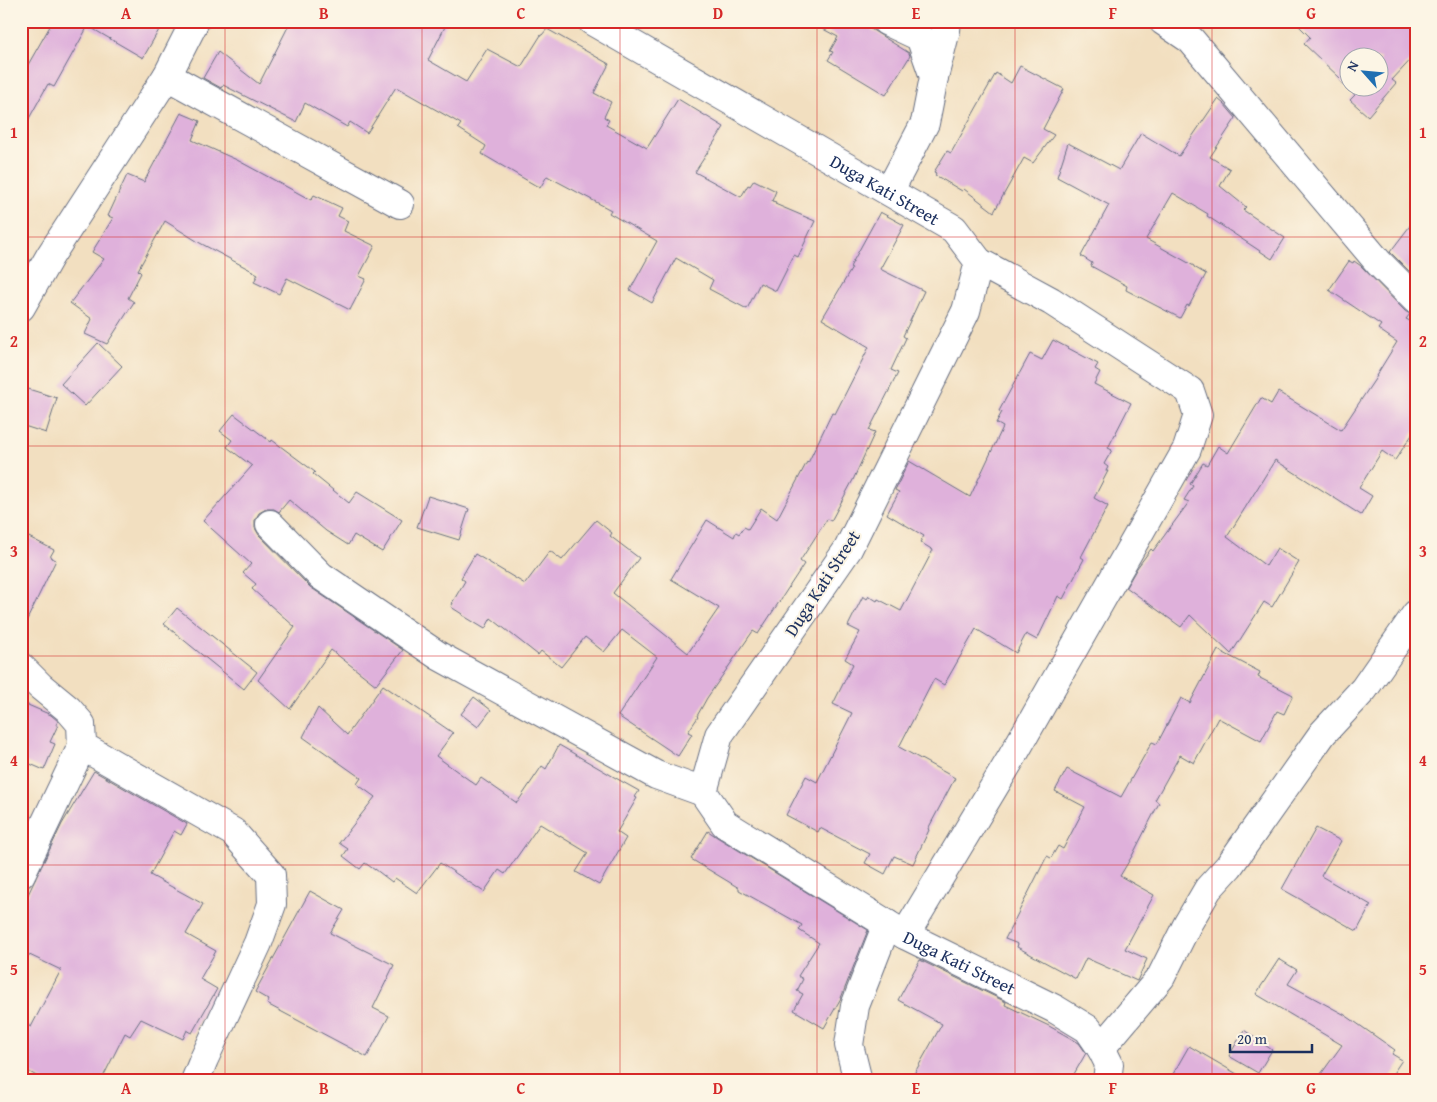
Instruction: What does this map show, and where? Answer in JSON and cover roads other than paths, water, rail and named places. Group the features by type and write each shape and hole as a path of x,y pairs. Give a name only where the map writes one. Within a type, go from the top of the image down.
{"street":[{"path":"21,307 50,256 167,76 194,21"},
{"name":"Duga Kati Street","path":"592,21 890,190 954,229 979,262 966,311 848,549 719,735 703,792 725,824 896,929 1055,1009 1088,1029 1109,1064 1107,1081"},
{"path":"886,21 920,37 934,77"},
{"path":"890,190 925,123 947,21"},
{"path":"1163,21 1191,40 1379,263 1416,300"},
{"path":"167,76 400,204"},
{"path":"858,1081 849,1045 855,1006 896,929 1012,757 1187,449 1198,415 1190,391 1052,301 979,262"},
{"path":"270,524 320,576 439,656 656,775 703,792"},
{"path":"1101,1048 1161,977 1187,925 1208,890 1229,866 1323,733 1364,689 1416,614"},
{"path":"21,667 40,686 68,709 81,724 82,746 21,874"},
{"path":"82,746 233,832 271,875 272,904 258,943 195,1081"}]}
